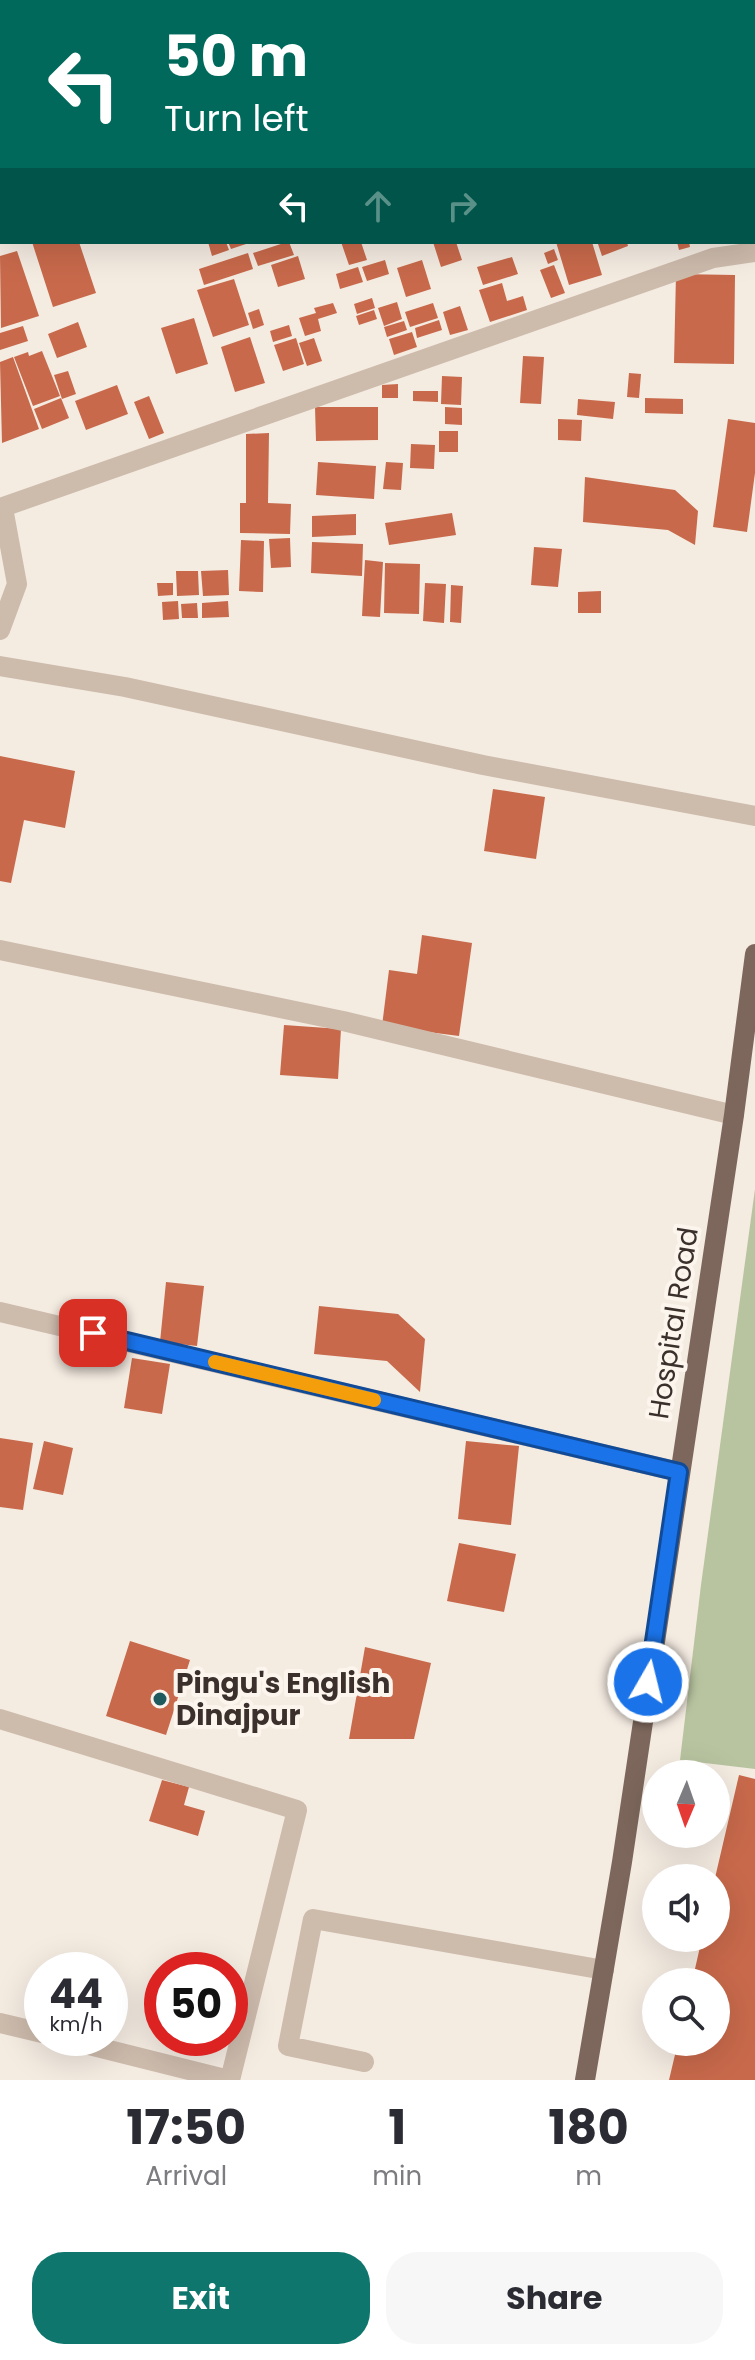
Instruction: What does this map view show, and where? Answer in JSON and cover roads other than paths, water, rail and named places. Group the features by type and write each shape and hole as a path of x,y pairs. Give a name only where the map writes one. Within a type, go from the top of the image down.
{"main road":[{"name":"Hospital Road","path":"585,2080 624,1847 734,1115 755,954"}],"street":[{"path":"0,630 17,584 1,508 713,258 755,252"},
{"path":"0,666 125,687 483,765 755,816"},
{"path":"0,950 343,1021 734,1115"},
{"path":"0,1312 679,1472"},
{"path":"0,1719 297,1810 230,2080 128,2055"},
{"path":"364,2062 288,2046 313,1919 604,1970"},
{"path":"0,2023 24,2029"}],"place":[{"name":"Pingu's English Dinajpur","path":"160,1699"}]}
